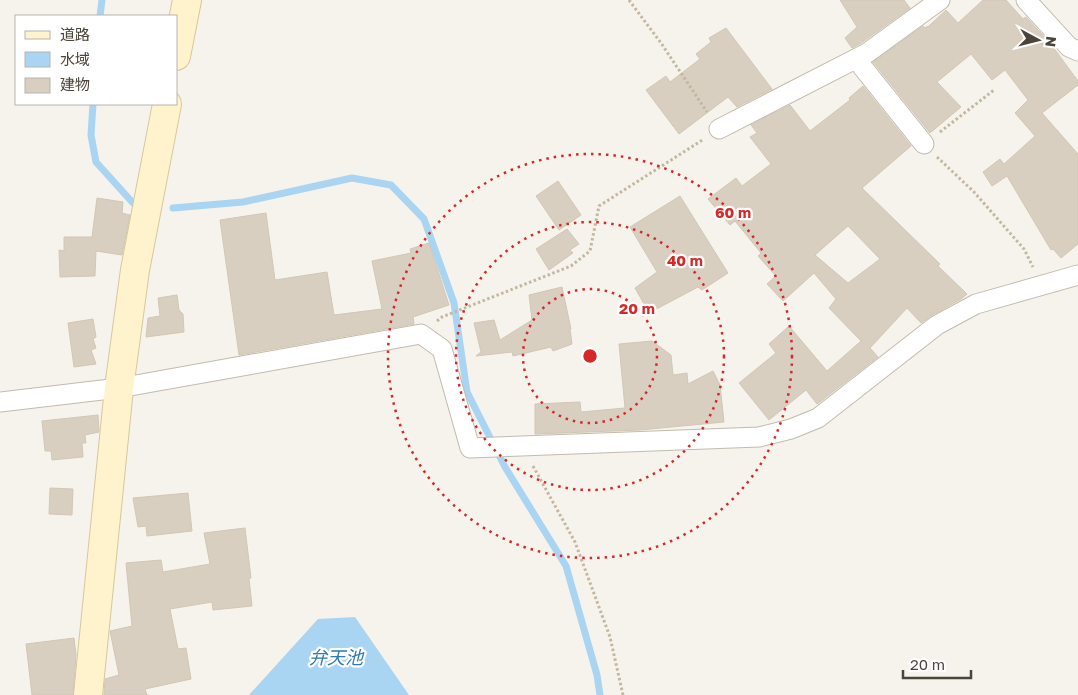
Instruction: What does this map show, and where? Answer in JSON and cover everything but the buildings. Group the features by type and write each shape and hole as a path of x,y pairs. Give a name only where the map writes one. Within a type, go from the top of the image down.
{"street":[{"path":"178,46 187,0"},
{"path":"719,129 856,59 889,38 940,0"},
{"path":"1026,0 1069,47 1078,51"},
{"path":"856,59 924,144"},
{"path":"88,695 119,388 135,270 167,105"},
{"path":"0,402 119,388 421,334 442,349 470,448 759,437 791,429 818,418 937,325 976,304 1078,275"}],"path":[{"path":"442,317 572,266 590,250 599,206 719,129 661,43 629,0"},
{"path":"994,90 924,144 974,192 1024,249 1043,285"},
{"path":"522,446 576,542 610,637 622,695"}],"water":[{"name":"弁天池","path":"355,617 409,695 249,695 318,619"}],"waterway":[{"path":"100,15 102,0"},
{"path":"93,105 91,135 96,162 133,203"},
{"path":"173,208 243,202 352,178 391,185 424,219 454,303 467,392 505,467 566,566 597,675 600,695"}]}
